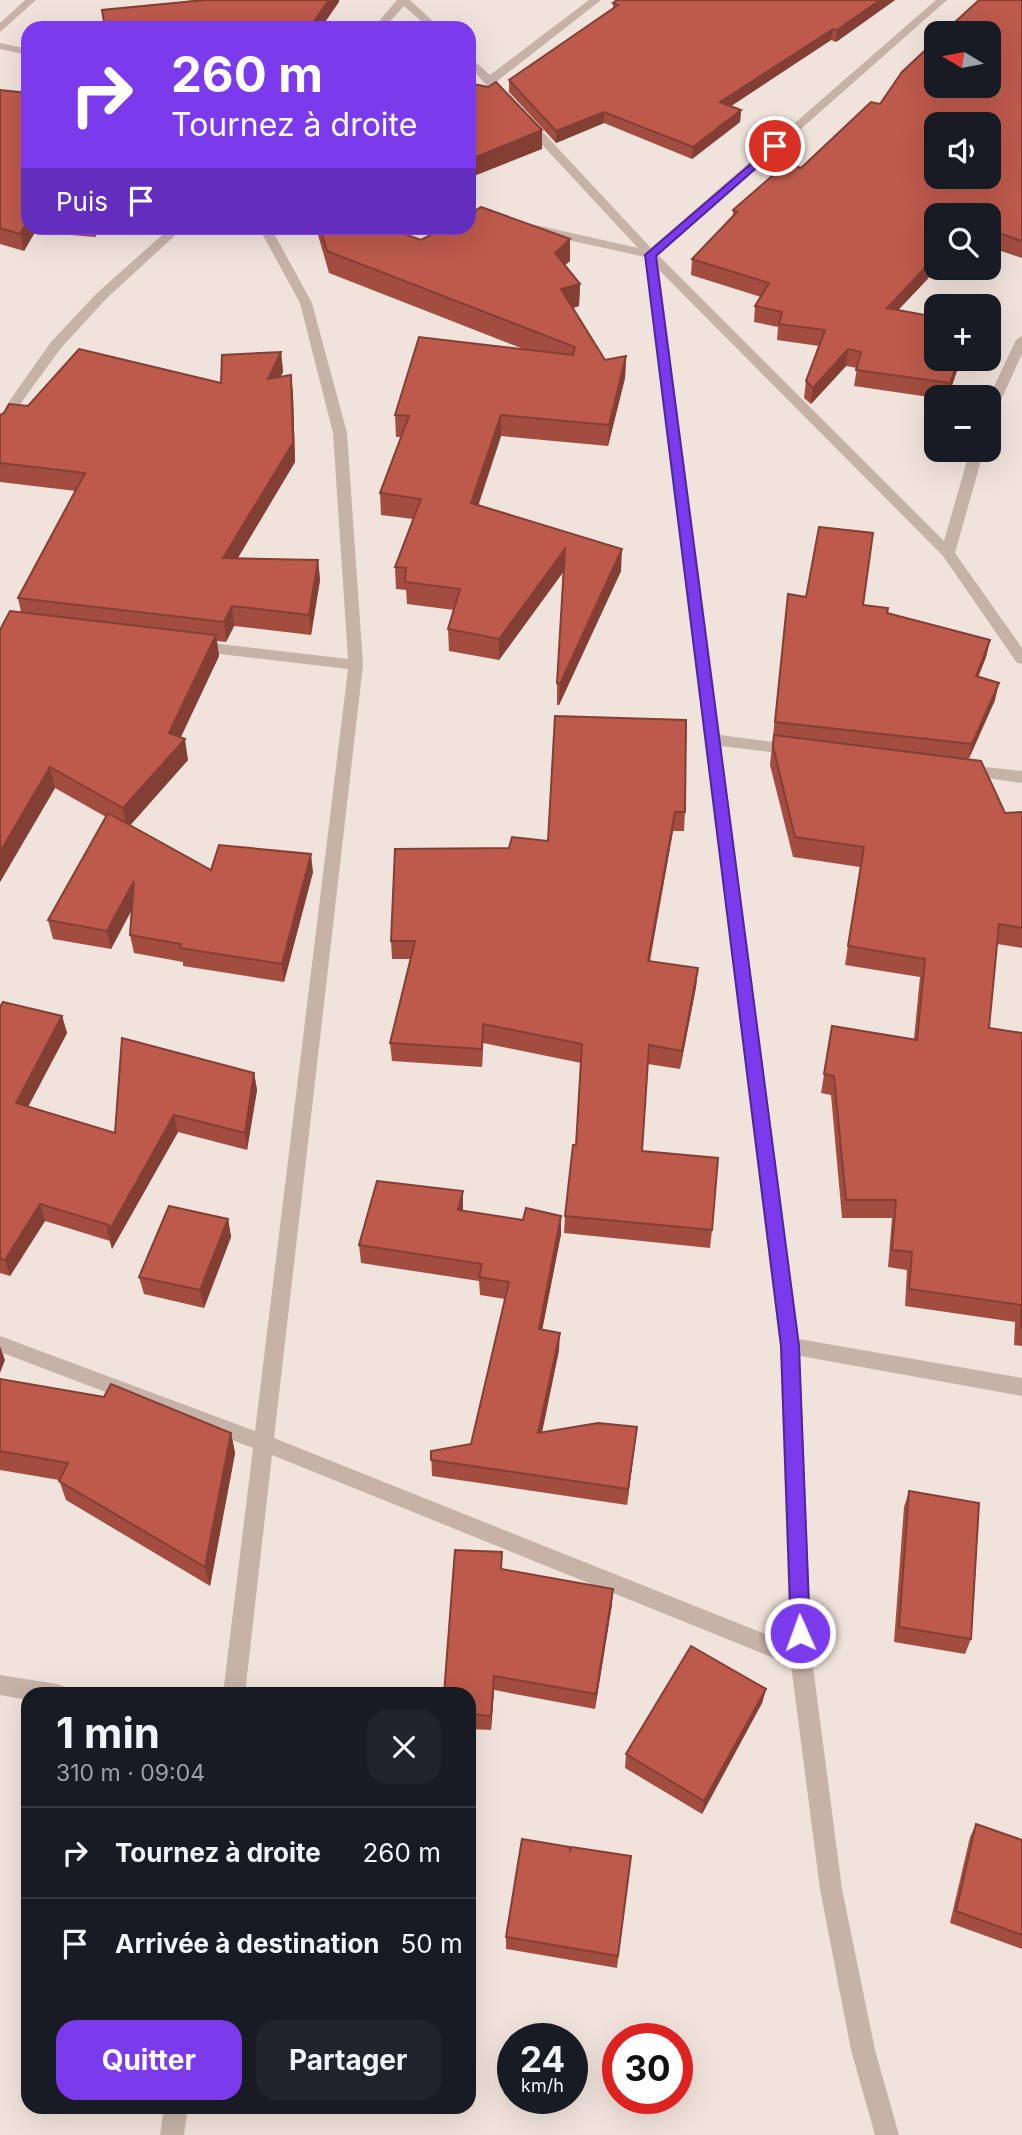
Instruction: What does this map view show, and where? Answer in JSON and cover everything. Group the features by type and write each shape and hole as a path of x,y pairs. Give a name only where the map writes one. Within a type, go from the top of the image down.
{"street":[{"path":"0,29 30,0"},
{"path":"192,0 248,0"},
{"path":"384,21 403,0 427,21"},
{"path":"491,80 596,0"},
{"path":"651,255 942,0"},
{"path":"0,46 21,50"},
{"path":"476,66 651,255 948,552 1022,659"},
{"path":"508,222 651,255"},
{"path":"0,430 7,401 50,349 79,316 169,235"},
{"path":"235,1687 356,665 340,433 306,303 269,235"},
{"path":"651,255 715,740 790,1346 801,1659 831,1889 863,2050 887,2135"},
{"path":"1001,385 1022,340"},
{"path":"948,552 974,462"},
{"path":"178,644 356,665"},
{"path":"715,740 808,751"},
{"path":"955,769 1022,777"},
{"path":"0,1343 264,1443 801,1659"},
{"path":"790,1346 1022,1387"},
{"path":"0,1685 21,1688"},
{"path":"172,2135 175,2114"}],"building":[{"path":"205,0 329,0 314,21 104,21 102,10"},
{"path":"617,0 880,0 837,30 833,29 720,102 741,110 693,147 604,112 556,131 509,80 618,5 613,3"},
{"path":"979,0 1022,0 1022,241 1001,234 1001,203 924,203 924,269 887,308 924,315 924,371 954,371 950,383 856,370 861,352 848,349 813,388 806,381 825,330 779,324 782,312 755,306 769,283 692,259 737,212 733,210 787,163 801,168 871,102 880,104 902,72 924,51 924,98 1001,98 1001,21 956,21"},
{"path":"496,82 542,130 476,157 476,84 488,87"},
{"path":"0,90 21,92 21,232 0,228"},
{"path":"481,207 570,239 555,253 580,284 561,289 605,360 626,356 609,425 501,415 471,503 622,549 560,684 557,683 565,549 499,639 448,629 460,589 405,582 406,568 395,567 421,499 380,493 409,416 395,415 419,337 573,355 575,347 327,251 322,235 407,235 421,240 431,235 476,235 476,210"},
{"path":"79,349 221,383 222,355 281,352 268,379 291,375 293,443 223,558 318,560 309,615 232,606 224,622 18,598 85,473 0,463 0,415 9,404 28,406"},
{"path":"819,527 873,533 863,605 888,608 887,613 990,640 976,676 999,683 972,744 775,722 788,594 806,597"},
{"path":"10,611 216,635 169,733 185,739 123,808 50,767 0,852 0,630"},
{"path":"555,716 686,720 685,812 675,812 648,961 698,968 682,1051 649,1045 642,1151 718,1158 712,1230 565,1216 573,1145 576,1145 582,1044 483,1024 482,1049 390,1043 415,941 391,941 395,849 509,848 512,837 548,841"},
{"path":"774,735 981,761 1005,813 1022,812 1022,928 999,924 989,1028 1022,1033 1022,1328 1021,1305 909,1289 912,1252 892,1250 896,1200 846,1200 834,1076 824,1074 832,1026 917,1040 925,959 848,946 864,847 795,837 773,746"},
{"path":"108,813 211,870 219,845 311,854 282,964 180,948 181,944 130,935 134,881 107,931 48,920"},
{"path":"3,1002 62,1016 16,1103 115,1133 122,1038 254,1073 245,1133 174,1115 108,1233 109,1225 40,1204 5,1260 0,1259 0,1007"},
{"path":"377,1181 463,1191 458,1210 523,1220 526,1208 561,1216 539,1329 560,1333 538,1433 598,1423 637,1427 628,1489 431,1460 431,1451 471,1444 509,1282 479,1277 482,1264 359,1245"},
{"path":"169,1206 228,1219 200,1290 139,1277"},
{"path":"0,1379 104,1397 111,1384 231,1433 205,1567 59,1481 68,1463 0,1451"},
{"path":"909,1491 979,1503 971,1639 899,1627"},
{"path":"455,1550 502,1552 501,1569 613,1589 596,1694 494,1676 491,1716 476,1715 476,1687 445,1687"},
{"path":"691,1646 766,1689 704,1801 626,1754"},
{"path":"976,1824 1022,1840 1022,1935 956,1911"},
{"path":"522,1839 570,1847 570,1850 572,1847 631,1856 618,1956 506,1937"}],"route":[{"path":"775,146 651,255 715,740 790,1346 800,1633"}]}
